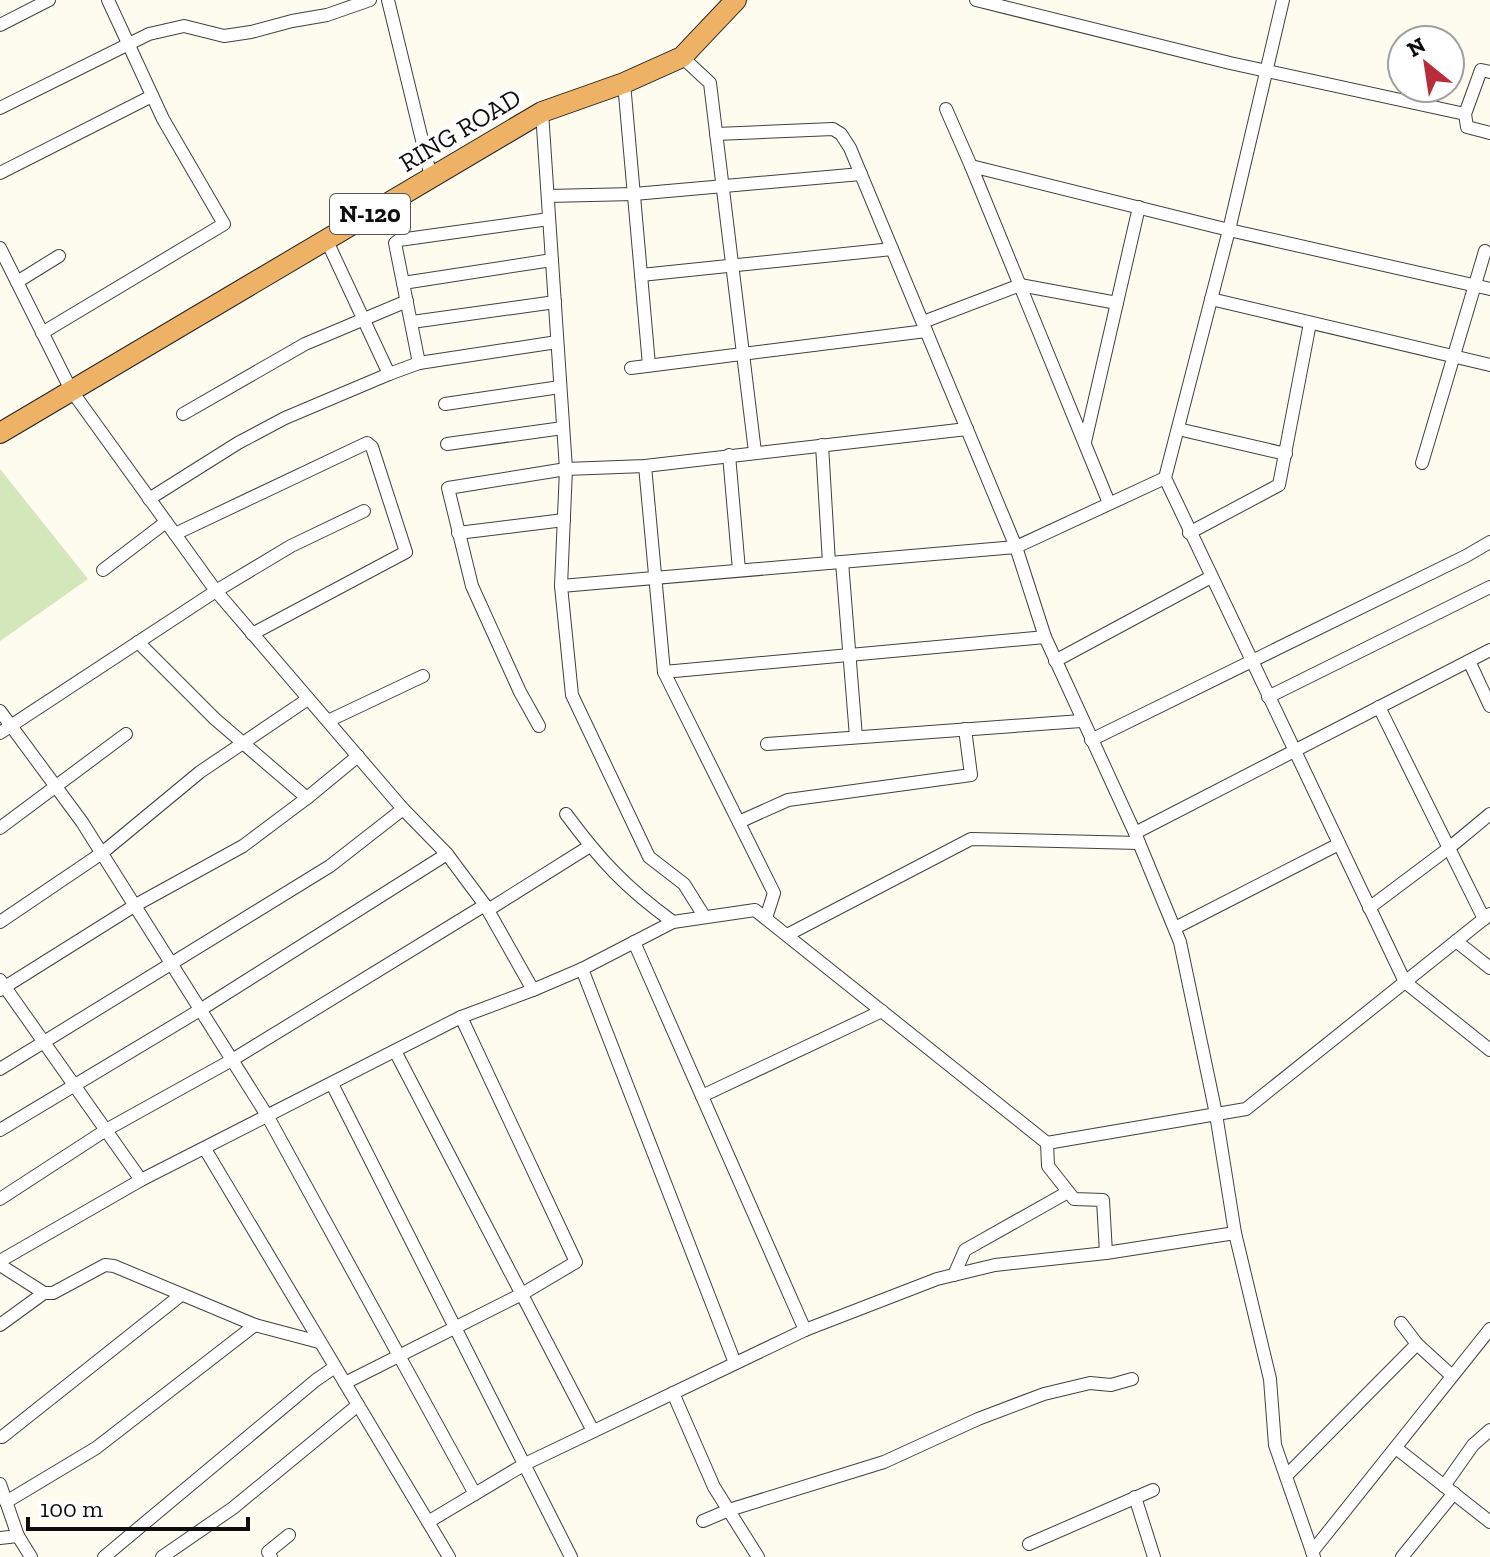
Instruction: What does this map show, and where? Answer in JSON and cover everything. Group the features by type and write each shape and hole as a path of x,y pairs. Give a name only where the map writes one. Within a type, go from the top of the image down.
{"highway":[{"name":"RING ROAD","path":"2,428 542,112 624,83 682,57 736,0"}],"street":[{"path":"0,25 49,0"},
{"path":"42,333 224,224 152,96 108,0"},
{"path":"0,108 149,34 184,26 224,36 251,32 327,15 370,0"},
{"path":"388,0 431,177"},
{"path":"976,0 1267,71 1465,114"},
{"path":"1283,0 1229,230 1165,478 1405,982 1490,1050"},
{"path":"682,57 710,83 755,452"},
{"path":"1490,72 1481,70 1465,114 1467,127 1490,133"},
{"path":"624,83 649,365"},
{"path":"0,173 152,96"},
{"path":"946,109 1109,503"},
{"path":"542,112 566,469 561,586 572,695 649,857 684,884 704,916"},
{"path":"716,134 833,129 841,134 850,148 861,174 1016,547 1045,637 1137,838 1180,942 1216,1114 1235,1233 1270,1379 1275,1445 1313,1555"},
{"path":"971,166 1229,230 1490,289"},
{"path":"548,196 634,194 861,174"},
{"path":"1085,442 1139,207"},
{"path":"419,363 394,248 399,240 549,219"},
{"path":"326,239 389,374"},
{"path":"0,248 71,390 149,499 216,591 252,634 403,809 447,854 486,908 533,990"},
{"path":"641,275 892,249"},
{"path":"1422,463 1485,251"},
{"path":"17,282 59,256"},
{"path":"403,283 552,260"},
{"path":"631,368 924,326 1020,285 1117,303"},
{"path":"1211,299 1490,365"},
{"path":"183,414 305,344 407,301"},
{"path":"412,322 555,302"},
{"path":"1189,533 1279,485 1310,323"},
{"path":"149,499 249,436 389,374 419,363 557,342"},
{"path":"445,404 560,387"},
{"path":"447,444 563,428"},
{"path":"539,726 479,603 448,488 566,469 645,466 967,429"},
{"path":"1178,429 1286,454"},
{"path":"175,534 328,460 367,443 372,447 406,552 252,634"},
{"path":"822,445 829,563"},
{"path":"729,455 739,570"},
{"path":"645,466 664,672 774,893 766,918"},
{"path":"561,586 1016,547 1165,478"},
{"path":"5,730 216,591 291,546 364,511"},
{"path":"458,533 564,520"},
{"path":"103,570 166,522"},
{"path":"1091,740 1490,542"},
{"path":"842,562 856,737"},
{"path":"1055,661 1211,577"},
{"path":"1268,697 1490,587"},
{"path":"664,672 1045,637"},
{"path":"138,642 242,744 307,798"},
{"path":"787,935 971,839 1137,838 1294,751 1490,650"},
{"path":"1469,661 1490,706"},
{"path":"328,721 423,676"},
{"path":"0,922 102,853 200,772 308,699"},
{"path":"319,1342 255,1325 114,1266 105,1265 53,1293 44,1293 0,1263 141,1180 461,1017 582,969 673,922 704,916 755,910 1047,1143 1246,1109 1487,916 1449,848 1379,707"},
{"path":"0,711 5,730 57,788 102,853 268,1117 475,1494"},
{"path":"767,744 1081,721"},
{"path":"739,822 788,800 971,775 965,729"},
{"path":"0,828 126,734"},
{"path":"141,1180 2,985 134,906 243,846 358,756"},
{"path":"0,1069 330,866 403,809"},
{"path":"566,814 624,885 673,922"},
{"path":"1369,908 1490,814"},
{"path":"1175,928 1339,844"},
{"path":"0,1199 106,1130 232,1060 590,846"},
{"path":"0,1130 200,1010 447,854"},
{"path":"1456,941 1490,968"},
{"path":"634,942 805,1330"},
{"path":"582,969 735,1363"},
{"path":"702,1096 882,1011"},
{"path":"345,1383 522,1294 576,1262 461,1017"},
{"path":"395,1051 593,1431"},
{"path":"332,1084 571,1557"},
{"path":"1047,1143 1048,1166 1074,1199 1103,1200 1106,1253"},
{"path":"205,1149 449,1557"},
{"path":"954,1275 965,1250 1068,1192"},
{"path":"428,1522 525,1464 735,1363 805,1330 937,1279 995,1265 1106,1253 1235,1233"},
{"path":"0,1325 44,1293"},
{"path":"1,1439 181,1295"},
{"path":"1401,1323 1417,1344 1452,1376"},
{"path":"6,1502 96,1448 255,1325"},
{"path":"1313,1555 1490,1329"},
{"path":"1286,1476 1417,1344"},
{"path":"104,1557 335,1367"},
{"path":"703,1521 729,1510 884,1462 978,1419 1044,1394 1090,1383 1111,1385 1132,1379"},
{"path":"673,1393 714,1487 758,1557"},
{"path":"162,1557 233,1508 358,1405"},
{"path":"1402,1557 1449,1490 1473,1445 1490,1430"},
{"path":"1396,1448 1490,1522"},
{"path":"0,1484 18,1536 31,1557"},
{"path":"1029,1544 1153,1490"},
{"path":"1135,1497 1154,1557"},
{"path":"271,1557 268,1552 289,1535"},
{"path":"0,1538 18,1536"}],"green space":[{"path":"0,469 88,579 0,641"}]}
